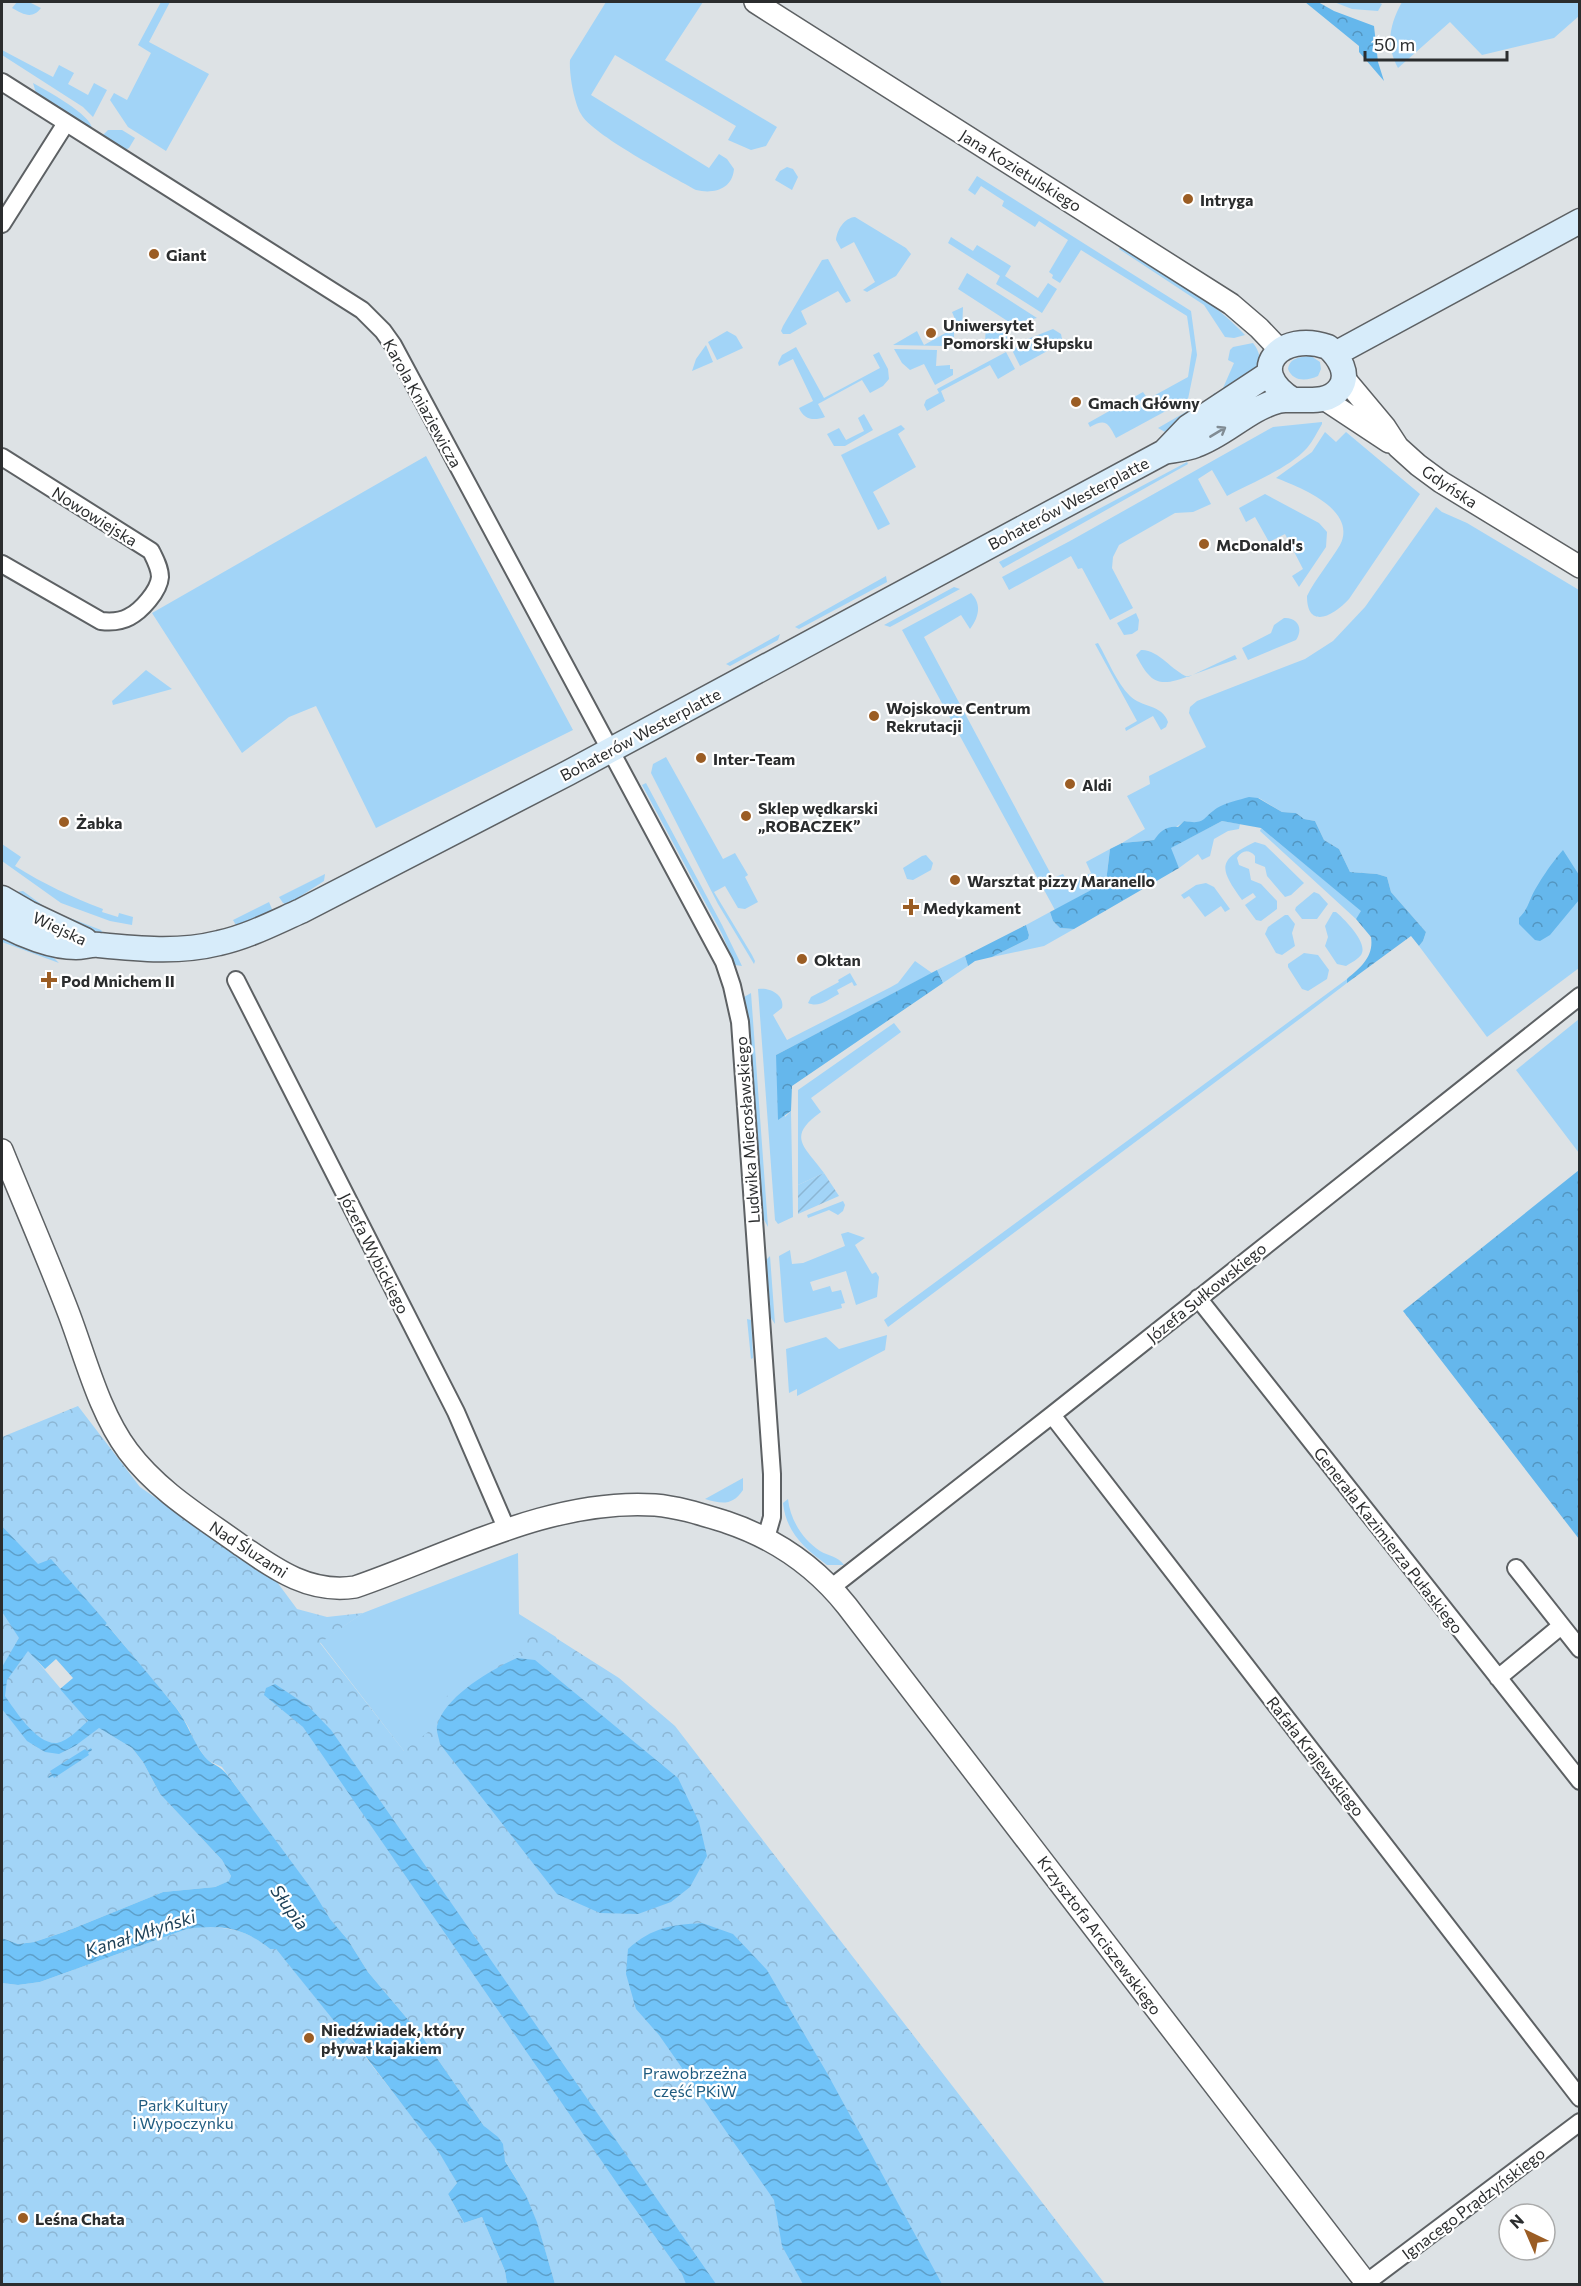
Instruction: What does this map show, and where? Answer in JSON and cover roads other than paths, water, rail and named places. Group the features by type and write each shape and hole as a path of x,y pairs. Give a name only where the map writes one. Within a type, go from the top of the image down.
{"main road":[{"path":"1335,354 1580,221"},
{"path":"1300,344 1320,344 1328,347 1335,354 1343,369 1344,378 1340,388 1324,399 1293,400 1276,384 1270,372 1273,356 1279,349 1300,344"},
{"name":"Bohaterów Westerplatte","path":"1164,452 1188,427 1266,377 1270,372"},
{"name":"Bohaterów Westerplatte","path":"96,945 132,950 173,950 219,943 301,911 611,750 1164,452 1197,445 1264,406 1281,400 1293,400"},
{"name":"Wiejska","path":"2,898 28,914 96,945"},
{"name":"Wiejska","path":"2,924 29,936 61,945 77,947 96,945"}],"street":[{"name":"Jana Kozietulskiego","path":"754,2 1231,304 1259,327 1279,349"},
{"name":"Karola Kniaziewicza","path":"2,82 362,310 383,331 393,345 611,750"},
{"path":"2,224 66,123"},
{"name":"Gdyńska","path":"1344,378 1385,427 1398,447 1441,482 1580,567"},
{"path":"1324,399 1398,447"},
{"name":"Nowowiejska","path":"2,457 151,551 158,564 160,579 152,596 128,618 112,622 101,621 2,564"},
{"name":"Ludwika Mierosławskiego","path":"611,750 724,962 740,1022 773,1500 772,1517 766,1538"},
{"name":"Józefa Wybickiego","path":"236,980 456,1412 507,1530"},
{"name":"Józefa Sułkowskiego","path":"832,1587 1580,996"},
{"name":"Nad Śluzami","path":"2,1150 63,1298 110,1421 128,1451 150,1477 180,1503 275,1568 302,1582 338,1590 392,1575 507,1530 571,1512 624,1505 657,1505 698,1513 766,1538 802,1561 832,1587"},
{"name":"Generała Kazimierza Pułaskiego","path":"1198,1298 1580,1781"},
{"name":"Rafała Krajewskiego","path":"1052,1415 1580,2098"},
{"path":"1516,1568 1580,1649"},
{"name":"Krzysztofa Arciszewskiego","path":"832,1587 1367,2284"},
{"path":"1498,1678 1562,1626"},
{"name":"Ignacego Prądzyńskiego","path":"1367,2284 1580,2122"}],"water":[{"path":"2,1526 38,1564 51,1559 107,1623 105,1626 108,1626 169,1699 205,1757 229,1777 313,1891 330,1919 348,1940 368,1972 421,2035 484,2126 498,2137 503,2144 505,2161 526,2195 537,2222 555,2284 507,2284 505,2271 482,2217 464,2223 448,2194 457,2183 440,2154 350,2036 343,2044 336,2035 339,2027 276,1949 270,1949 251,1936 232,1929 211,1927 187,1929 40,1982 18,1985 2,1983 2,1938 18,1944 34,1942 163,1892 215,1887 229,1881 231,1876 222,1860 160,1794 143,1762 132,1748 99,1728 75,1746 59,1754 45,1752 27,1741 2,1709 2,1667 19,1638 2,1612","holes":["28,1651 45,1669 56,1659 73,1678 60,1689 88,1721 70,1737 57,1743 49,1742 34,1733 5,1696 7,1680"]},
{"path":"517,1658 535,1660 678,1778 699,1822 707,1856 690,1887 671,1902 638,1914 600,1913 557,1894 440,1744 437,1726 449,1704 470,1685"},
{"path":"275,1684 308,1706 331,1730 716,2284 686,2284 682,2274 303,1727 264,1695 266,1688"},
{"path":"91,1748 89,1755 54,1778 53,1776 48,1777 52,1774 50,1771 85,1749 87,1751"},
{"path":"702,1923 733,1934 767,1970 827,2073 942,2284 803,2284 782,2246 774,2200 659,2035 636,2009 626,1974 628,1949 637,1942 663,1928"}],"place":[{"name":"Intryga","path":"1188,199"},
{"name":"Giant","path":"154,254"},
{"name":"Uniwersytet Pomorski w Słupsku","path":"931,333"},
{"name":"Gmach Główny","path":"1076,402"},
{"name":"McDonald's","path":"1204,544"},
{"name":"Wojskowe Centrum Rekrutacji","path":"874,716"},
{"name":"Inter-Team","path":"701,758"},
{"name":"Aldi","path":"1070,784"},
{"name":"Sklep wędkarski „ROBACZEK”","path":"746,816"},
{"name":"Żabka","path":"64,822"},
{"name":"Warsztat pizzy Maranello","path":"955,880"},
{"name":"Medykament","path":"911,907"},
{"name":"Oktan","path":"802,959"},
{"name":"Pod Mnichem II","path":"49,980"},
{"name":"Niedźwiadek, który pływał kajakiem","path":"309,2038"},
{"name":"Leśna Chata","path":"23,2218"}],"water label":[{"name":"Słupia","path":"290,1907"},
{"name":"Kanał Młyński","path":"140,1933"}],"park label":[{"name":"Prawobrzeżna część PKiW","path":"695,2081"},
{"name":"Park Kultury i Wypoczynku","path":"183,2113"}]}
